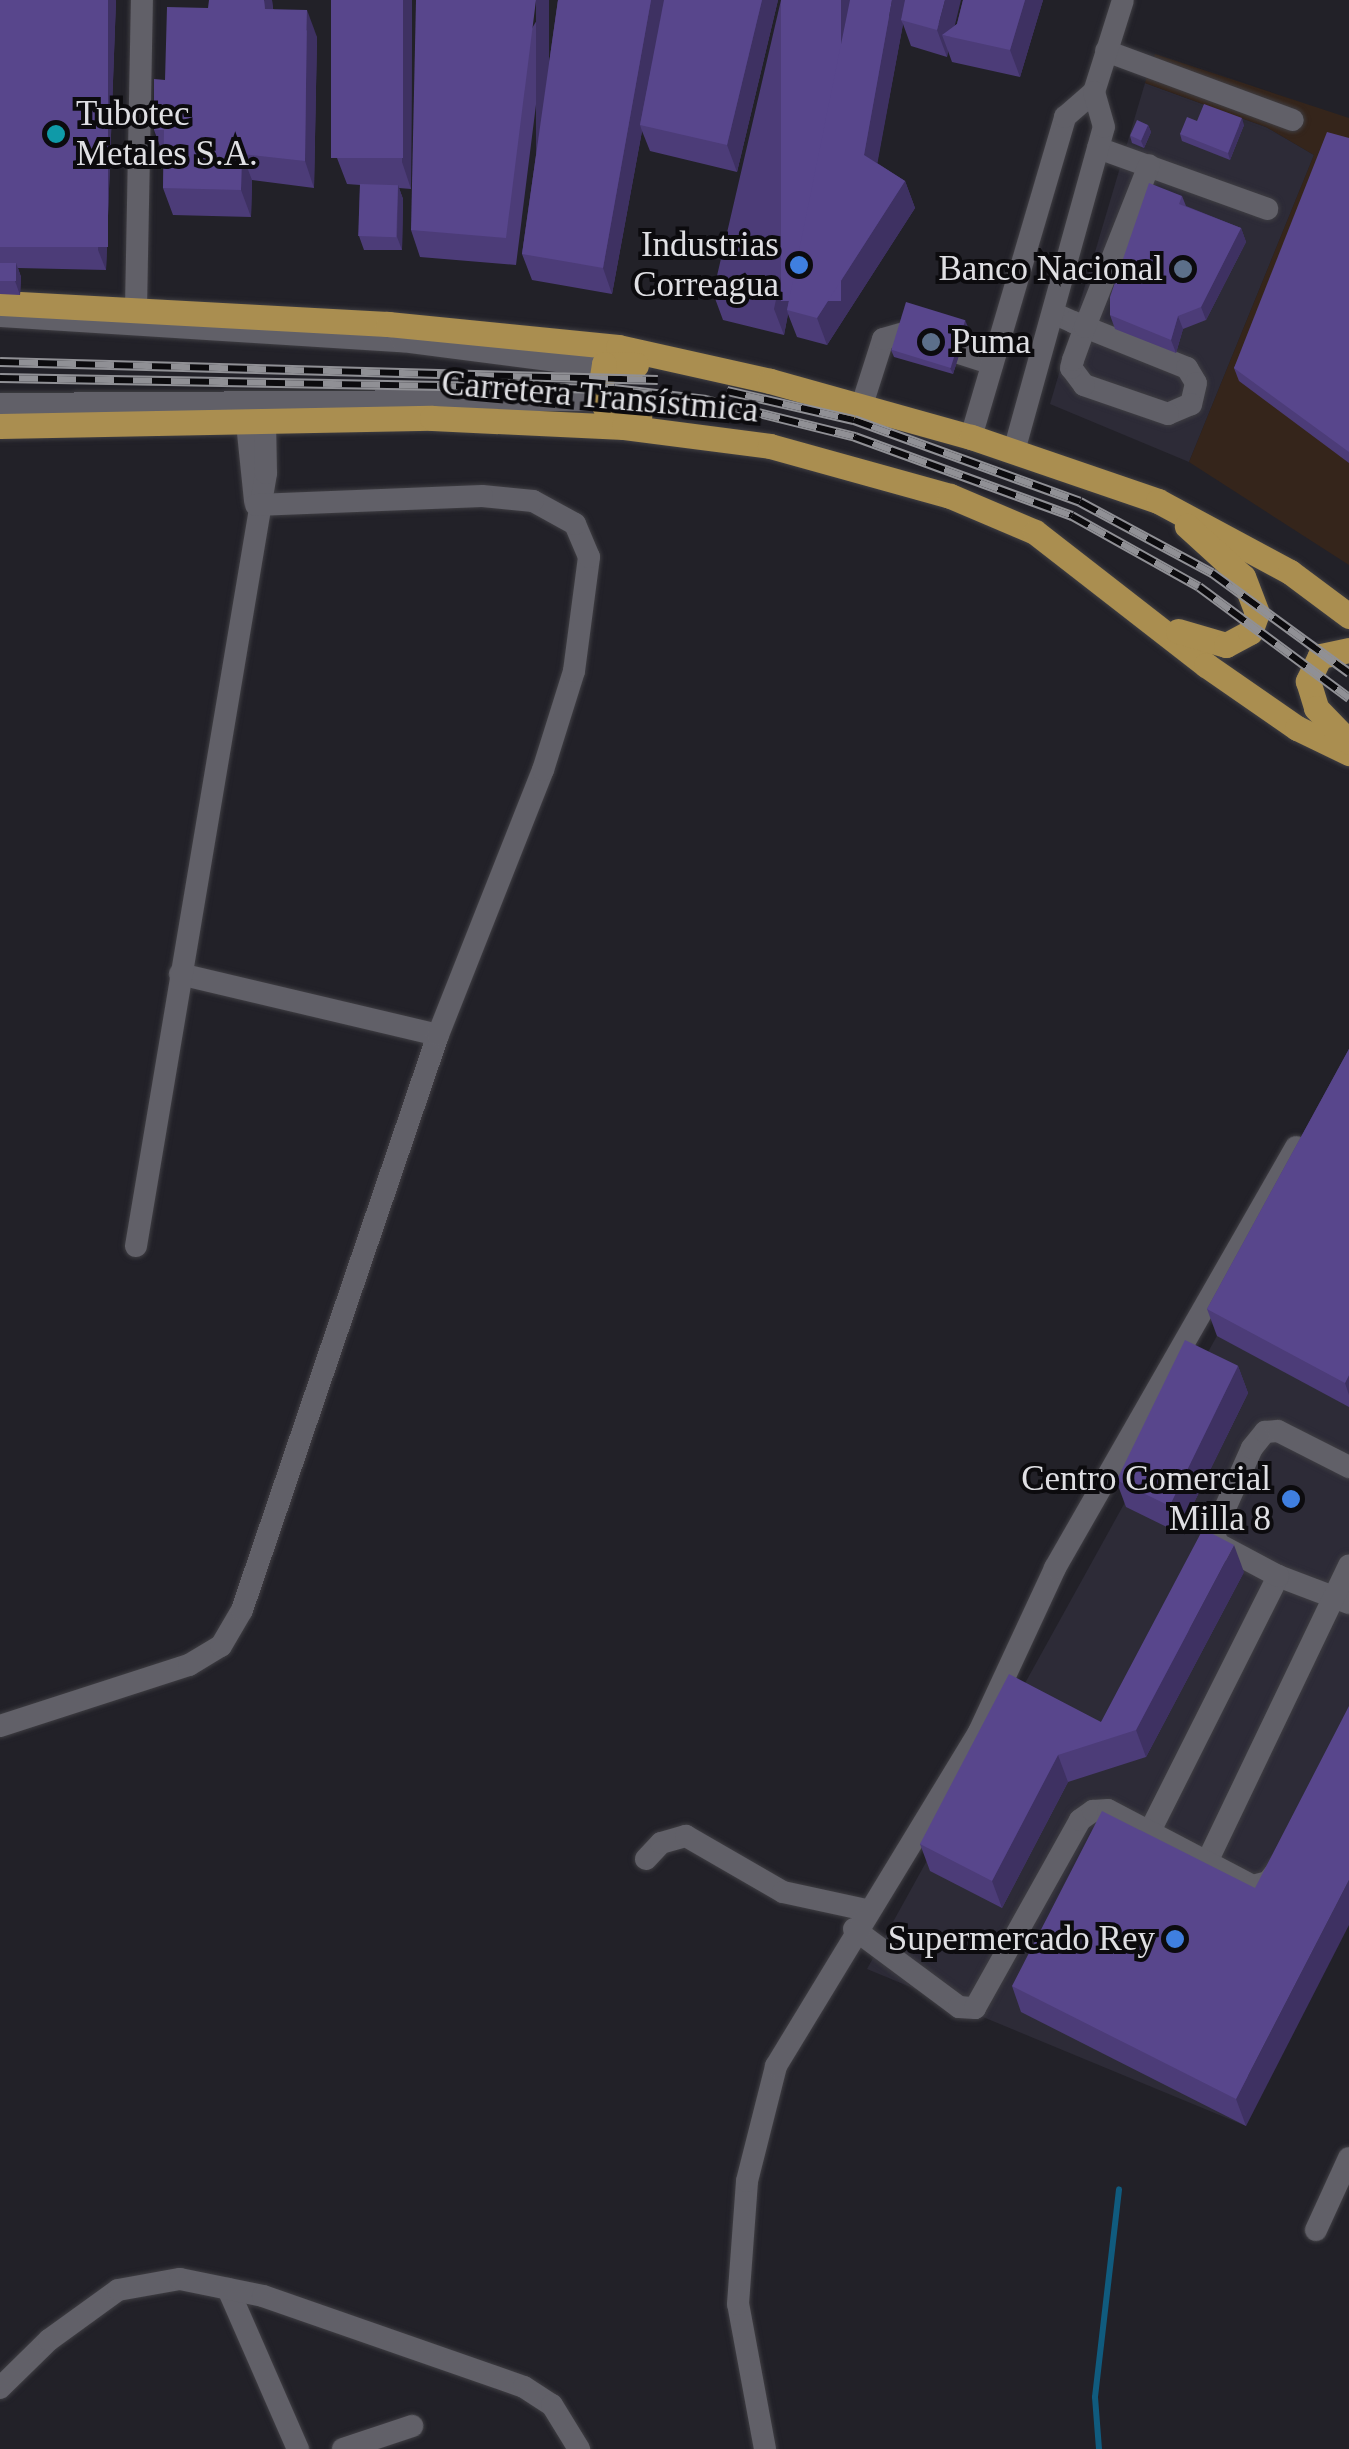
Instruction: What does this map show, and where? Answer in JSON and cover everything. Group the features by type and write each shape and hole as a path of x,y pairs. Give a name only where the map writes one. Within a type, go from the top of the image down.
{"main road":[{"name":"Carretera Transístmica","path":"0,303 136,308 618,346 862,404 1014,451 1158,502 1290,572 1349,616"},
{"path":"770,446 610,410 600,400 602,367 618,362 822,404 961,441 970,437"},
{"name":"Carretera Transístmica","path":"0,426 452,418 624,427 770,446 950,496 1035,532 1297,728 1349,753"},
{"path":"1146,617 1226,645 1250,632 1257,613 1242,577 1158,502"},
{"path":"1349,650 1320,656 1308,682 1316,708 1349,742"}],"street":[{"path":"136,308 142,0"},
{"path":"1014,451 1104,127 1094,92 1123,0"},
{"path":"1106,51 1293,120"},
{"path":"970,437 1065,116 1094,92"},
{"path":"1098,148 1267,209"},
{"path":"1052,313 1086,327 1187,368 1196,393 1187,408 1168,414 1084,386 1072,368 1086,327 1149,165"},
{"path":"0,316 402,341 602,367"},
{"path":"862,404 884,338 901,334"},
{"path":"960,353 992,364"},
{"path":"0,404 600,400"},
{"path":"136,1246 256,505 256,423"},
{"path":"0,1726 189,1665 220,1646 242,1610 438,1035 543,770 574,671 587,591 584,542 575,524 533,501 482,496 256,505"},
{"path":"180,974 438,1035"},
{"path":"764,2449 738,2304 746,2181 776,2066 860,1920 979,1732 1056,1568 1310,1124"},
{"path":"1341,1600 1278,1576 1218,1544 1214,1532 1252,1448 1264,1432 1278,1431 1349,1468"},
{"path":"1206,1864 1341,1600 1349,1566"},
{"path":"1149,1833 1278,1576"},
{"path":"646,1860 660,1843 686,1836 783,1892 860,1920 960,2007 974,2008 986,1999 1080,1820 1108,1810 1253,1886 1268,1882 1294,1840"},
{"path":"1316,2230 1349,2158"},
{"path":"0,2388 49,2340 118,2290 180,2278 228,2289 524,2387 552,2405 579,2449"},
{"path":"228,2289 298,2449"},
{"path":"343,2449 412,2426"}],"shaded area":[{"path":"1155,54 1349,118 1349,565 1189,462 1314,155 1266,127 1145,83"},
{"path":"1145,83 1266,127 1314,155 1189,462 1050,404"},
{"name":"Centro Comercial Milla 8","path":"1349,1097 1349,1915 1246,2126 867,1969"}],"building":[{"name":"Tubotec Metales S.A.","path":"0,0 108,0 108,247 0,247"},
{"path":"209,0 264,0 265,9 307,10 305,161 242,154 241,190 163,188 164,130 154,130 154,79 165,80 167,7 208,8"},
{"path":"331,0 403,0 403,158 331,158"},
{"path":"416,0 536,0 506,238 411,230"},
{"path":"558,0 651,0 603,268 522,254"},
{"path":"664,0 762,0 727,145 640,125"},
{"path":"781,0 841,0 841,301 781,301"},
{"path":"850,0 892,0 864,155 905,181 817,318 787,310"},
{"path":"905,0 945,0 937,30 901,20"},
{"path":"963,0 1025,0 1010,50 942,35 957,24"},
{"path":"1204,104 1242,118 1228,153 1180,134 1187,117 1197,121"},
{"path":"1137,120 1148,125 1141,140 1130,136"},
{"path":"1327,132 1349,138 1349,452 1234,368"},
{"name":"Banco Nacional","path":"1149,183 1182,196 1179,204 1241,228 1201,307 1178,316 1171,340 1110,315 1110,297"},
{"path":"360,184 398,185 396,237 358,236"},
{"path":"0,263 16,263 16,281 0,281"},
{"name":"Puma","path":"906,302 965,320 951,368 891,350"},
{"path":"1349,1049 1349,1375 1345,1383 1207,1309"},
{"path":"1185,1340 1238,1366 1170,1506 1117,1480"},
{"path":"1203,1529 1234,1545 1136,1730 1058,1755 992,1881 920,1844 1009,1674 1101,1722"},
{"path":"1349,1706 1349,1880 1236,2099 1012,1986 1102,1811 1255,1888"}],"waterway":[{"path":"1099,2449 1095,2397 1119,2189"}],"railway":[{"path":"0,362 658,380"},
{"path":"0,378 614,389 706,400 855,437 1072,516 1199,587 1349,698"},
{"path":"727,391 854,420 1080,502 1212,573 1349,673"}],"place":[{"name":"Tubotec Metales S.A.","path":"56,134"},
{"name":"Industrias Correagua","path":"799,265"},
{"name":"Banco Nacional","path":"1183,269"},
{"name":"Puma","path":"931,342"},
{"name":"Centro Comercial Milla 8","path":"1291,1499"},
{"name":"Supermercado Rey","path":"1175,1939"}]}
